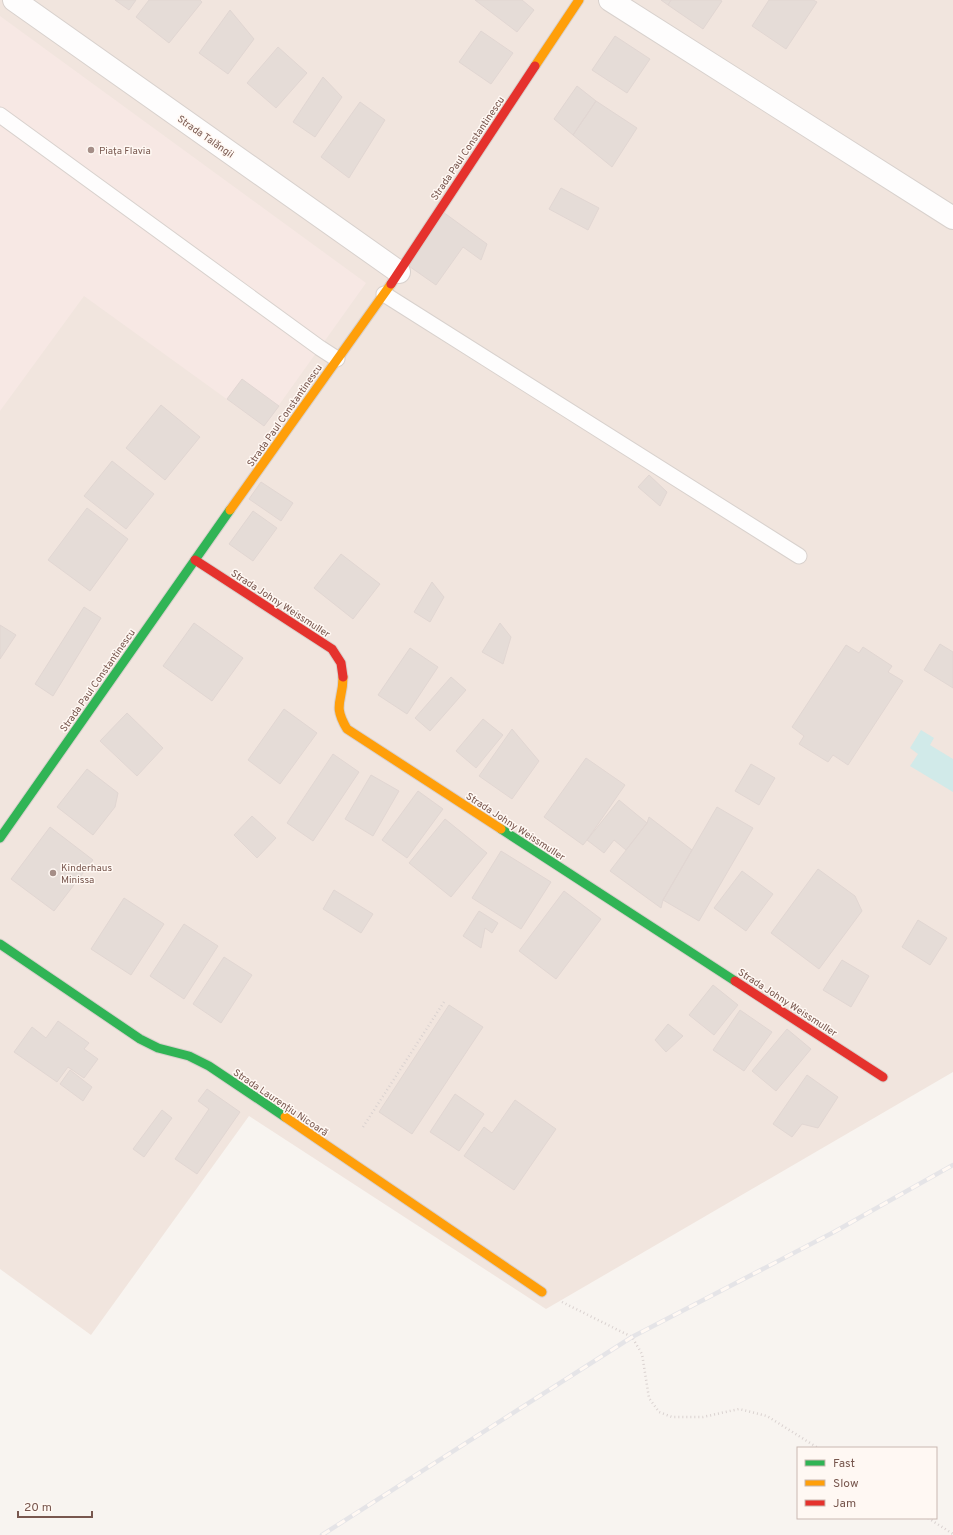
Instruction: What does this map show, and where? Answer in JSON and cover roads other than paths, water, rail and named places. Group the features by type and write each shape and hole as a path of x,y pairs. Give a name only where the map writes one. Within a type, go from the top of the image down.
{"street":[{"name":"Strada Talăngii","path":"14,0 399,272"},
{"name":"Strada Paul Constantinescu","path":"0,838 384,294 579,0"},
{"path":"610,0 953,218"},
{"name":"Strada Johny Weissmuller","path":"195,560 332,649 341,663 344,688 340,696 338,708 341,719 347,729 883,1077"},
{"name":"Strada Laurențiu Nicoară","path":"0,944 140,1039 158,1048 189,1056 209,1066 542,1292"}],"lane":[{"path":"0,115 314,344 337,359"},
{"path":"384,294 799,556"}],"water":[{"path":"921,730 934,738 930,745 953,759 953,792 910,766 918,754 910,748"}],"railway":[{"path":"322,1535 632,1337 834,1232 953,1165"}],"place":[{"name":"Piața Flavia","path":"91,150"},
{"name":"Kinderhaus Minissa","path":"53,873"}]}
